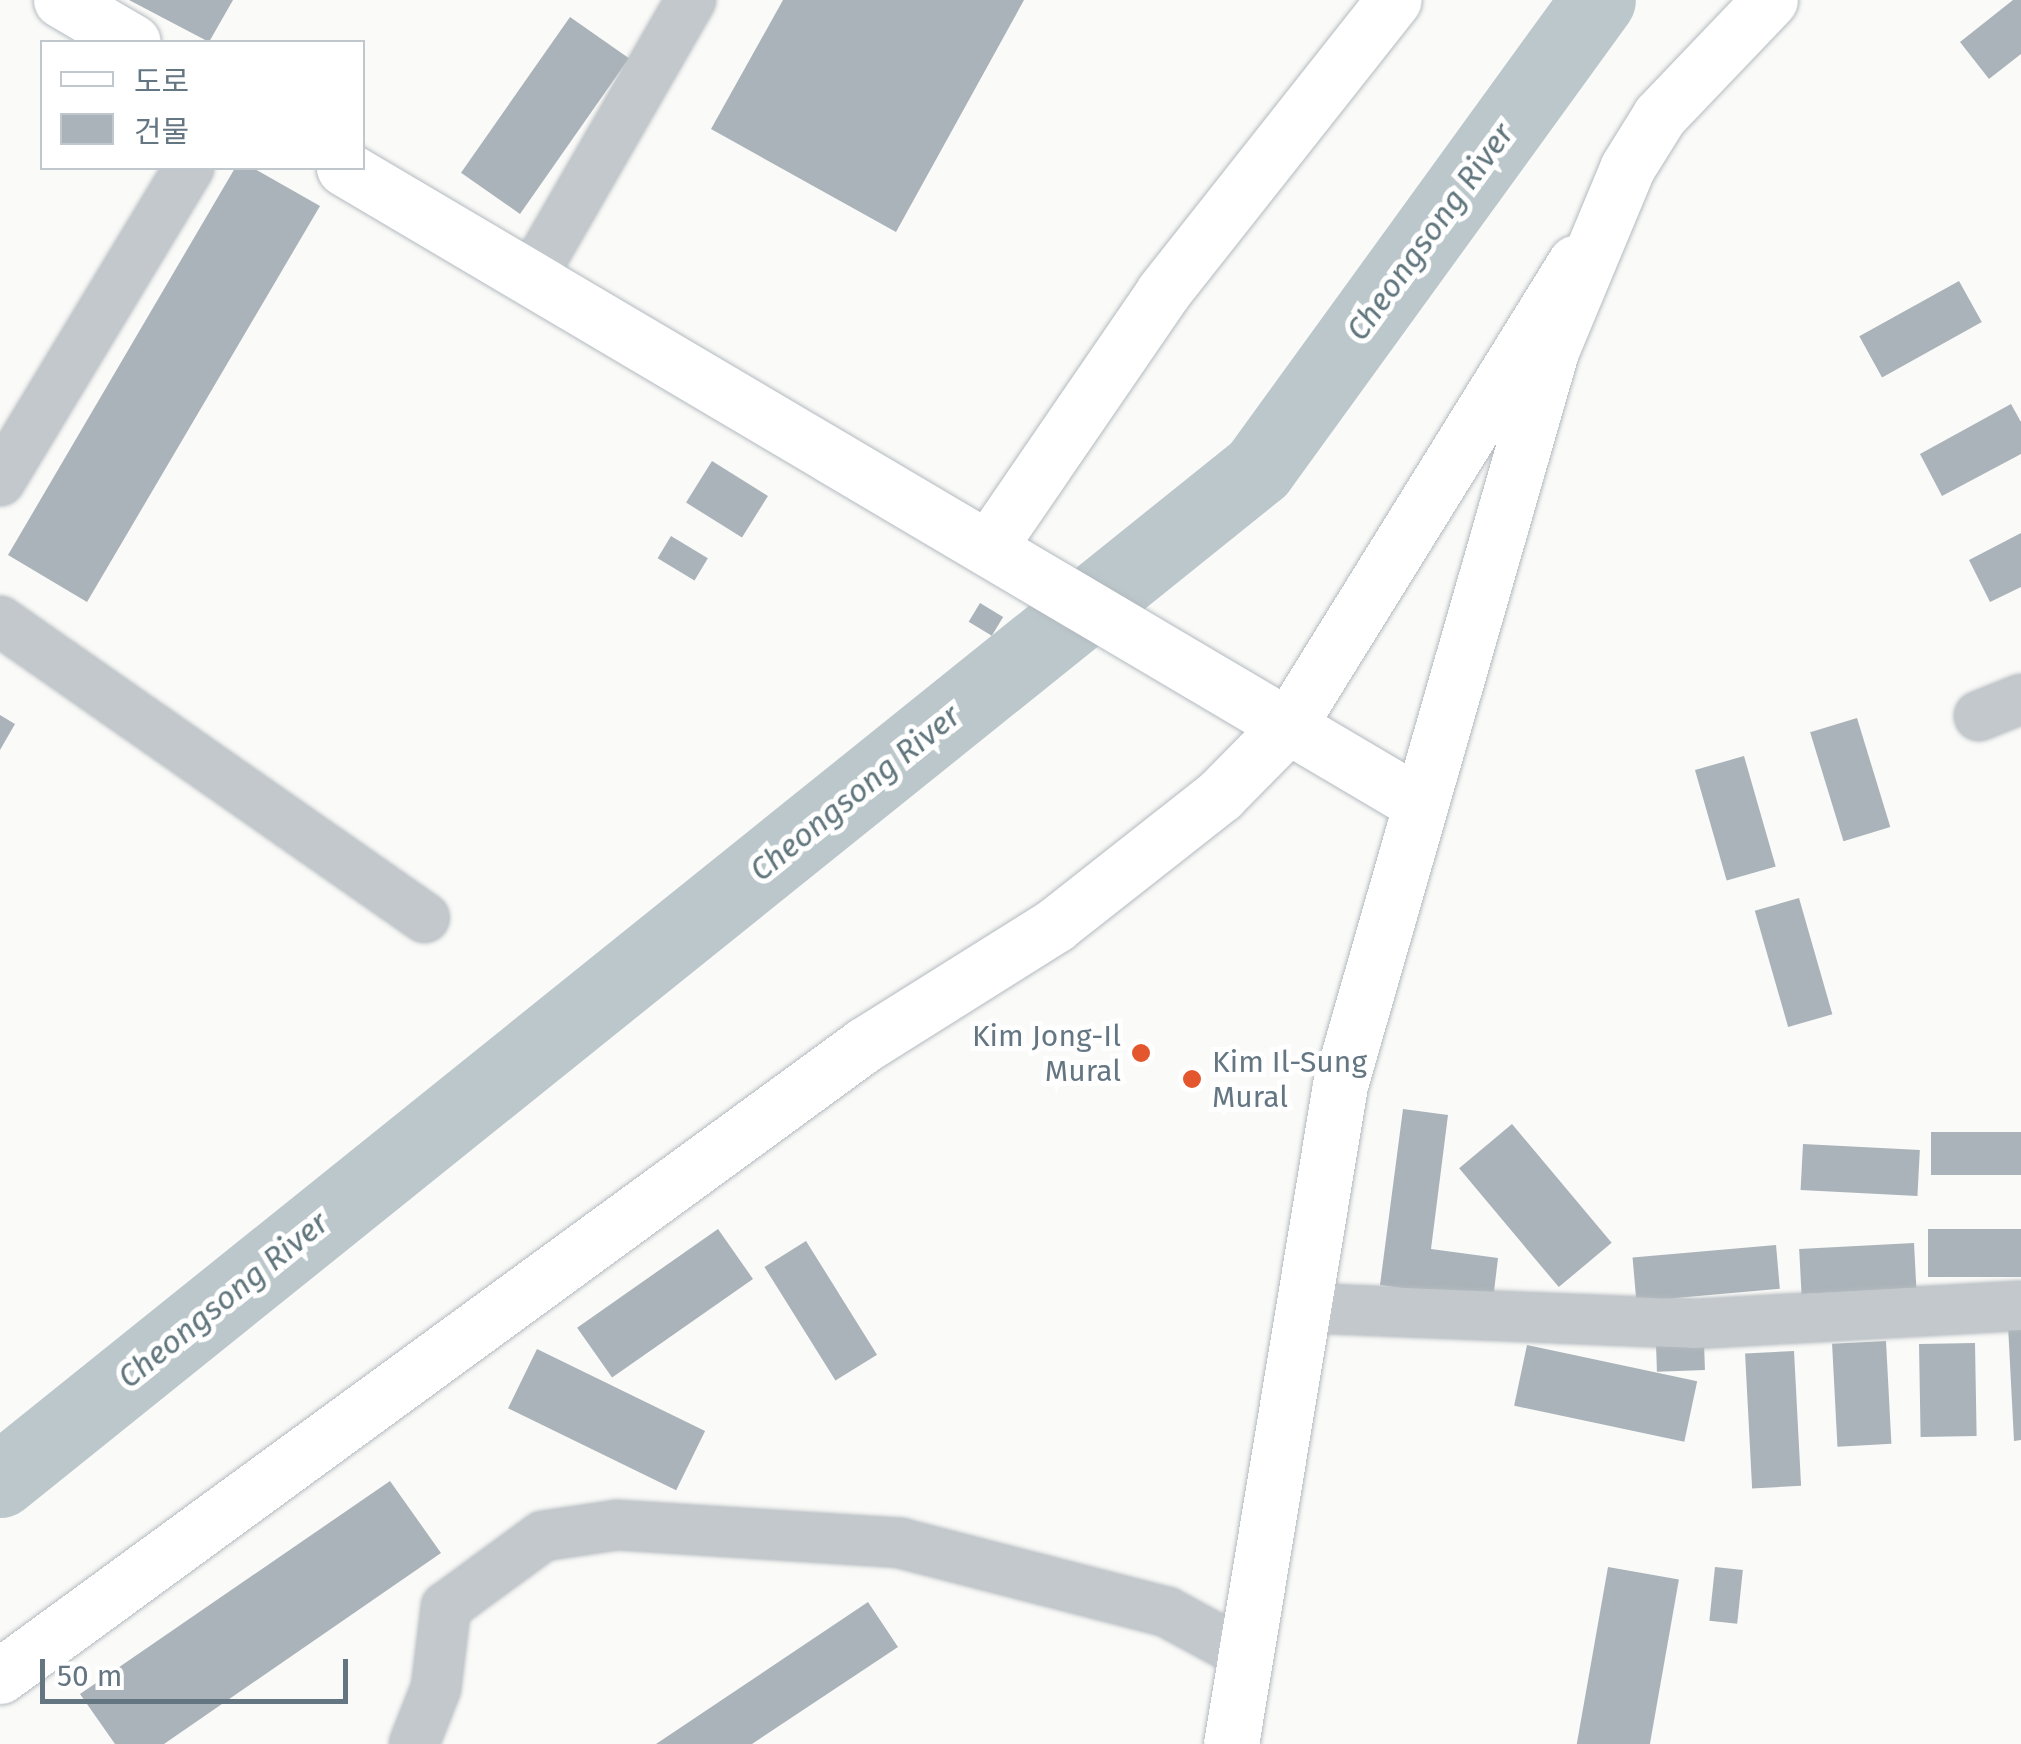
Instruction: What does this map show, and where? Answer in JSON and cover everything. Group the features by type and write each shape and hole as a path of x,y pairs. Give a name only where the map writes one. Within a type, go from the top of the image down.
{"main road":[{"path":"61,0 130,40"},
{"path":"988,548 1163,292 1394,0"},
{"path":"0,1676 864,1045 1054,925 1220,795 1288,726 1540,311 1594,236 1660,116 1770,0"},
{"path":"347,170 1416,802"},
{"path":"1231,1744 1340,1084 1416,802 1550,351 1594,236"}],"street":[{"path":"531,278 692,0"},
{"path":"0,481 188,170"},
{"path":"0,621 425,918"},
{"path":"1304,1308 1694,1324 2021,1306"},
{"path":"414,1744 436,1688 446,1607 542,1536 618,1525 900,1543 1167,1612 1248,1656"}],"building":[{"path":"129,0 233,0 210,40"},
{"path":"783,0 1024,0 896,232 711,129"},
{"path":"2013,0 2021,0 2021,54 1989,79 1960,42"},
{"path":"570,17 629,58 520,214 461,173"},
{"path":"234,170 257,170 320,206 87,602 8,555"},
{"path":"1959,281 1982,322 1882,377 1859,336"},
{"path":"2011,404 2021,422 2021,454 1942,496 1920,454"},
{"path":"712,461 768,496 742,538 686,503"},
{"path":"2021,533 2021,587 1990,602 1969,560"},
{"path":"671,536 708,558 694,580 658,558"},
{"path":"980,603 1003,617 992,636 969,622"},
{"path":"0,715 15,724 0,750"},
{"path":"1857,718 1890,827 1843,841 1810,732"},
{"path":"1744,756 1776,867 1727,881 1695,770"},
{"path":"1799,898 1832,1014 1788,1027 1755,911"},
{"path":"1403,1109 1448,1115 1431,1249 1498,1258 1493,1300 1380,1285"},
{"path":"1512,1124 1612,1243 1559,1287 1459,1168"},
{"path":"1931,1132 2021,1132 2021,1175 1931,1175"},
{"path":"1803,1144 1920,1150 1917,1196 1801,1190"},
{"path":"718,1229 753,1279 612,1378 577,1328"},
{"path":"1928,1229 2021,1229 2021,1277 1928,1277"},
{"path":"806,1241 877,1355 835,1381 764,1267"},
{"path":"1914,1243 1916,1288 1802,1294 1799,1249"},
{"path":"1776,1245 1780,1289 1636,1301 1633,1258"},
{"path":"2021,1324 2021,1440 2014,1441 2008,1325"},
{"path":"1886,1341 1891,1444 1837,1447 1832,1344"},
{"path":"1704,1343 1705,1370 1657,1372 1656,1345"},
{"path":"1975,1343 1977,1436 1921,1437 1919,1344"},
{"path":"1527,1345 1697,1381 1684,1442 1514,1406"},
{"path":"537,1349 705,1431 676,1490 508,1408"},
{"path":"1794,1351 1801,1486 1752,1488 1745,1354"},
{"path":"390,1481 441,1553 164,1744 115,1744 80,1694"},
{"path":"1608,1567 1679,1580 1650,1744 1577,1744"},
{"path":"1715,1567 1743,1570 1737,1624 1709,1621"},
{"path":"868,1602 898,1647 752,1744 656,1744"}],"waterway":[{"name":"Cheongsong River","path":"0,1480 1258,469 1598,0"}],"place":[{"name":"Kim Jong-Il Mural","path":"1141,1053"},
{"name":"Kim Il-Sung Mural","path":"1192,1079"}]}
